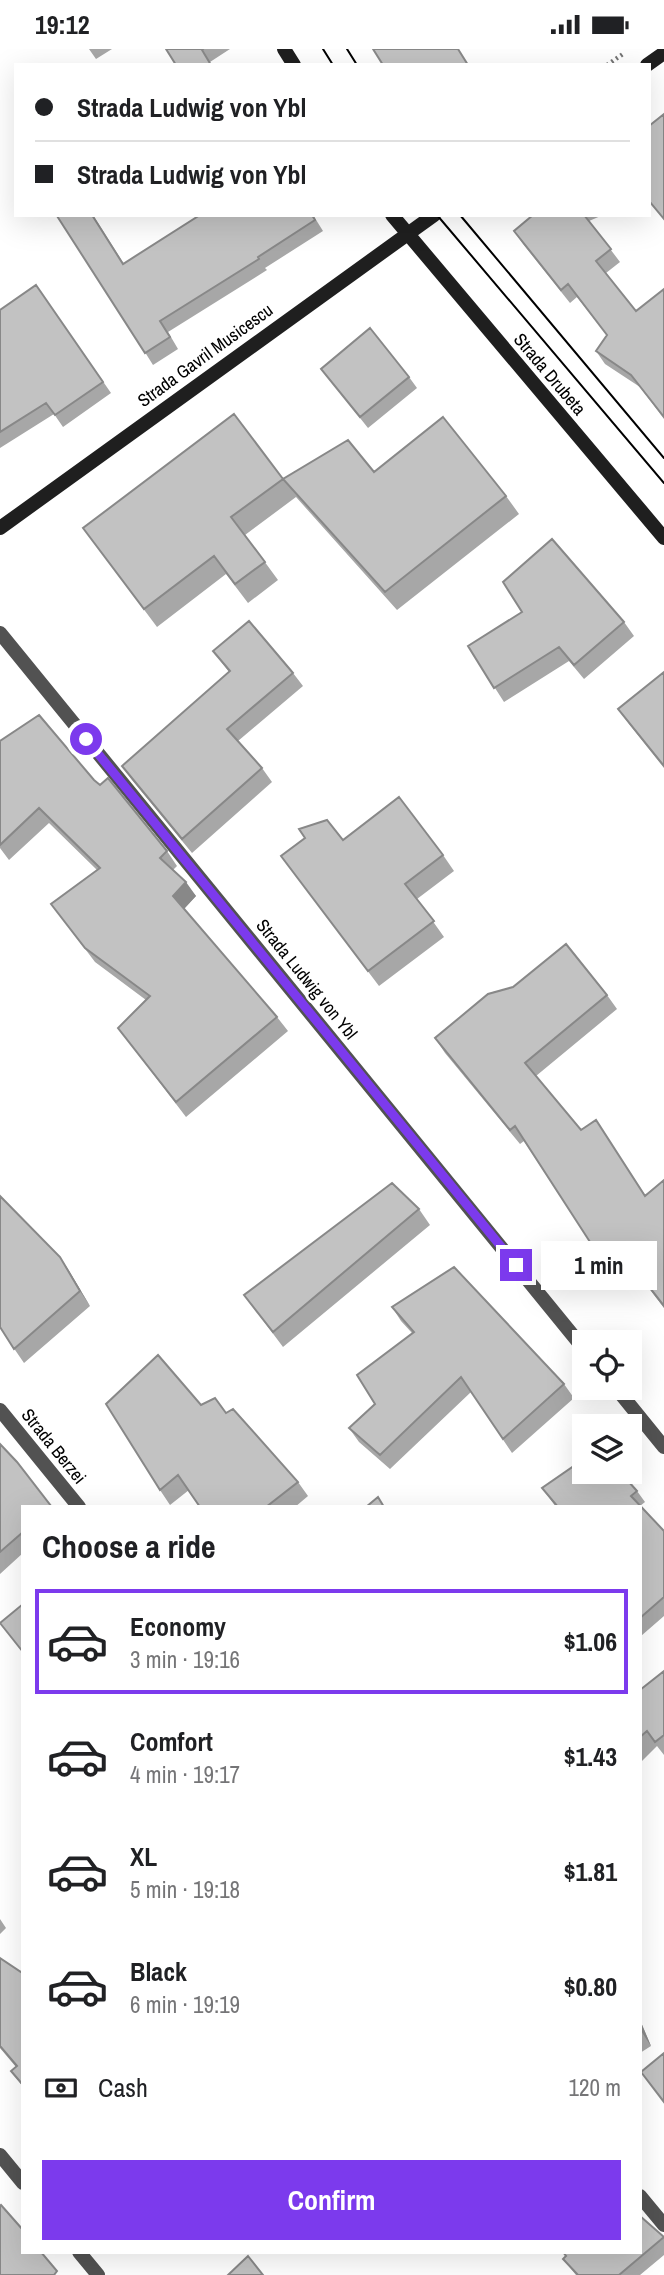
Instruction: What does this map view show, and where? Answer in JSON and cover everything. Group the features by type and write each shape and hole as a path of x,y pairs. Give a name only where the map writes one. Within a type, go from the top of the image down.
{"street":[{"name":"Strada Drubeta","path":"393,217 664,538"},
{"name":"Strada Gavril Musicescu","path":"0,528 431,217"},
{"name":"Strada Ludwig von Ybl","path":"0,633 572,1334"},
{"path":"626,1400 664,1447"},
{"name":"Strada Berzei","path":"0,1410 77,1505"},
{"path":"0,2155 21,2181"},
{"path":"642,2198 664,2225"},
{"path":"81,2254 98,2275"}],"path":[{"path":"610,63 629,49"}],"building":[{"path":"166,49 203,49 210,63 175,63"},
{"path":"373,49 458,49 467,63 382,63"},
{"path":"664,114 664,219 651,203 651,124"},
{"path":"58,217 93,217 123,264 197,217 313,217 315,220 258,257 259,259 160,321 170,337 145,353"},
{"path":"531,217 586,217 611,249 596,261 636,311 664,289 664,417 631,375 596,351 607,335 568,284 561,290 514,231"},
{"path":"36,285 103,382 55,415 46,403 0,432 0,310"},
{"path":"370,328 409,377 360,417 321,369"},
{"path":"234,414 283,479 231,517 265,562 235,584 214,556 144,609 83,528"},
{"path":"443,417 506,496 385,592 283,479 348,440 374,472"},
{"path":"552,539 624,622 574,665 559,647 494,688 468,646 522,612 503,582"},
{"path":"249,621 293,673 227,729 262,768 182,839 122,766 230,671 213,651"},
{"path":"664,672 664,766 618,709"},
{"path":"39,715 94,780 100,785 108,778 167,851 160,858 186,882 173,896 277,1017 176,1102 118,1028 150,996 85,948 51,904 100,868 39,808 0,845 0,741"},
{"path":"399,797 443,855 405,884 434,921 368,971 281,856 305,838 299,829 327,820 343,840"},
{"path":"566,944 607,995 525,1063 581,1130 596,1120 645,1196 664,1180 664,1306 619,1248 601,1259 515,1126 510,1130 435,1038 488,994 513,987"},
{"path":"392,1183 419,1209 273,1332 244,1295"},
{"path":"0,1196 60,1257 80,1291 14,1349 0,1327"},
{"path":"454,1267 564,1384 503,1439 461,1377 380,1455 349,1428 375,1404 357,1375 414,1332 392,1307"},
{"path":"158,1355 201,1405 215,1398 226,1413 233,1409 298,1482 269,1505 199,1505 178,1475 160,1490 106,1404"},
{"path":"0,1444 50,1505 21,1505 21,1534 0,1552"},
{"path":"572,1467 572,1484 631,1484 637,1491 631,1496 639,1505 556,1505 542,1488"},
{"path":"378,1497 383,1505 368,1505"},
{"path":"642,1508 664,1531 664,1597 642,1616"},
{"path":"21,1606 21,1649 0,1623"},
{"path":"664,1671 664,1735 655,1742 647,1731 642,1735 642,1688"},
{"path":"0,1958 21,1972 21,2083 11,2071 17,2066 0,2046"},
{"path":"664,2053 664,2102 642,2073"},
{"path":"0,2206 21,2228 21,2254 43,2254 57,2271 54,2275 0,2275"},
{"path":"642,2218 664,2237 619,2275 578,2275 563,2259 564,2254 642,2254"},
{"path":"248,2256 263,2275 228,2275"}],"tram line":[{"path":"323,49 332,63"},
{"path":"347,49 356,63"},
{"path":"439,217 664,483"},
{"path":"462,217 664,458"}],"route":[{"path":"86,739 516,1265"}]}
